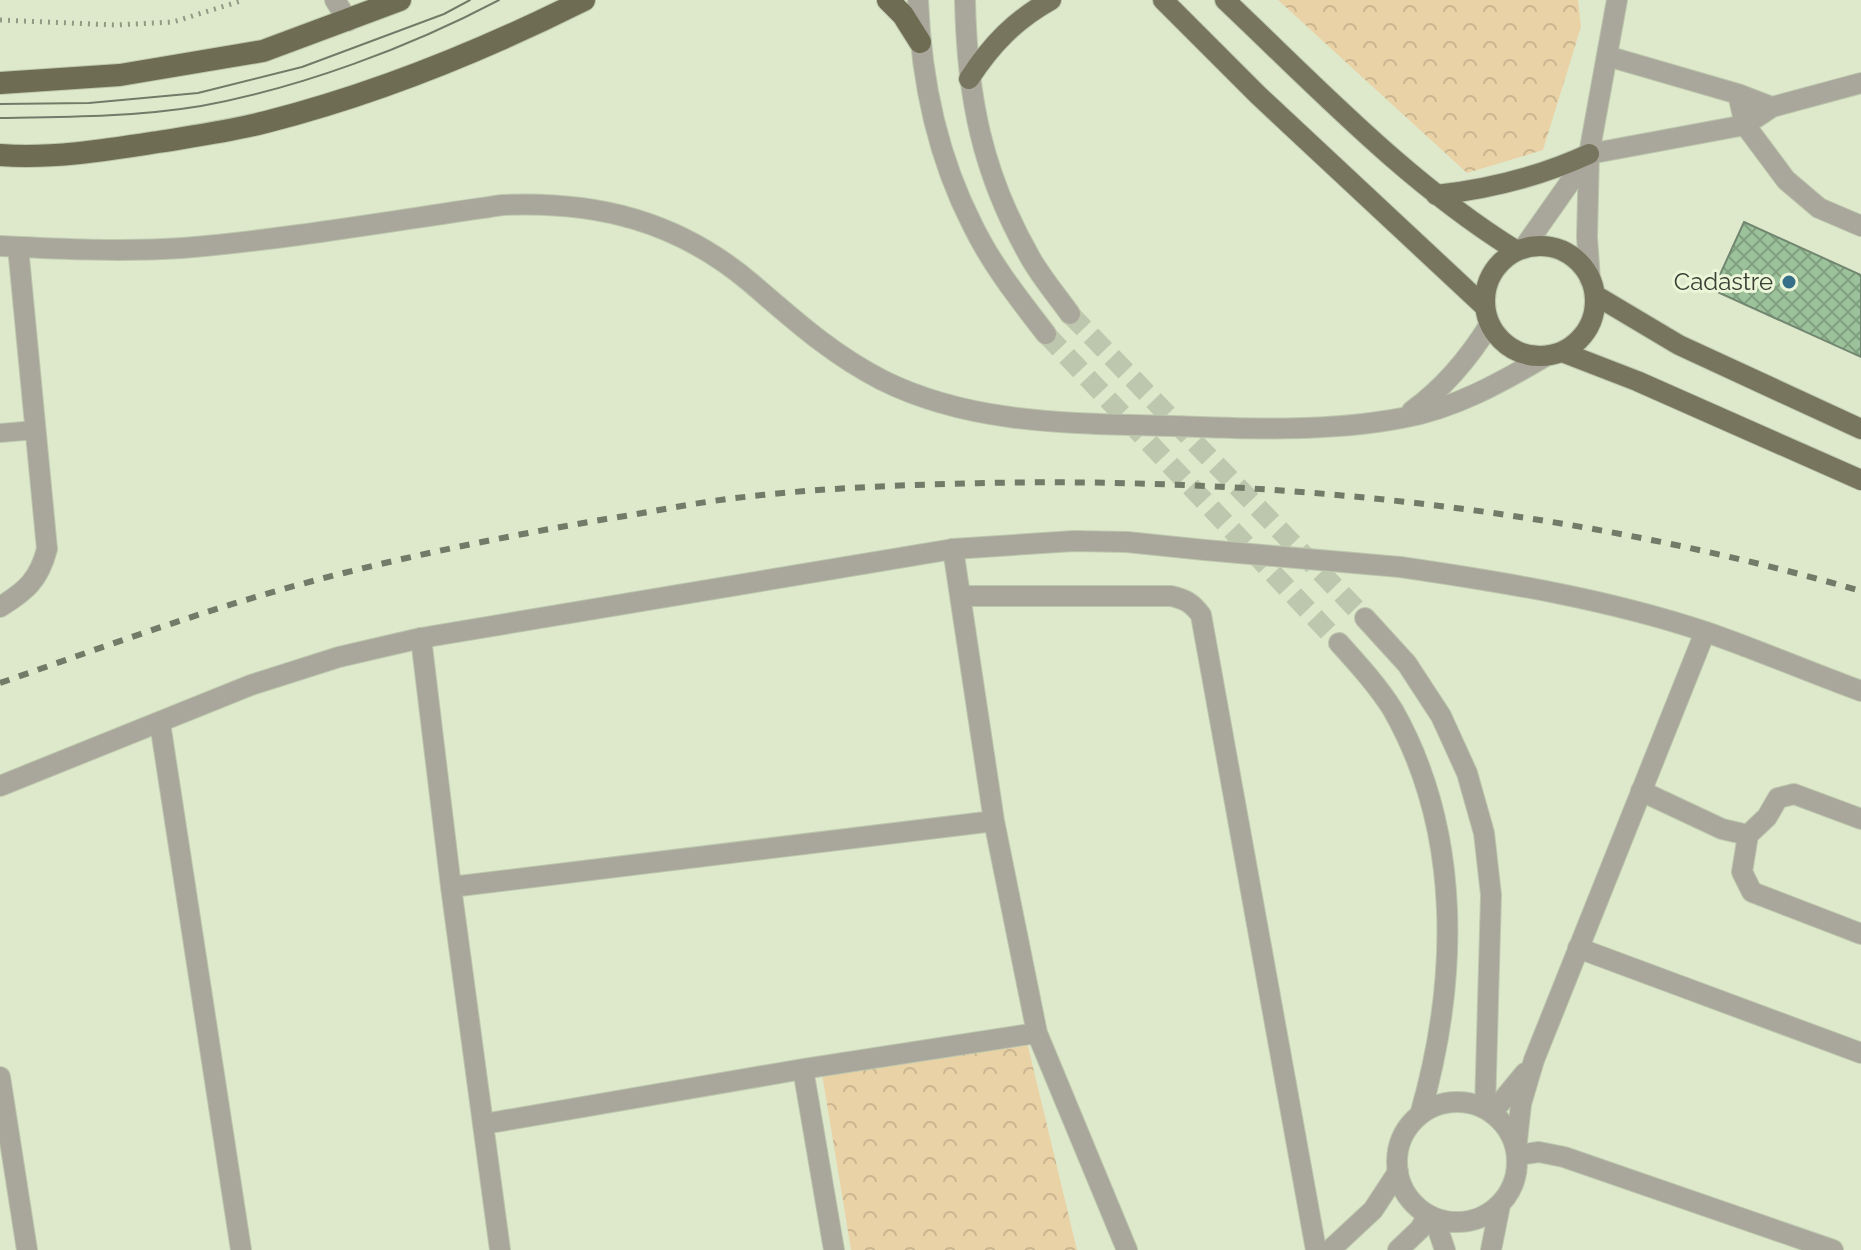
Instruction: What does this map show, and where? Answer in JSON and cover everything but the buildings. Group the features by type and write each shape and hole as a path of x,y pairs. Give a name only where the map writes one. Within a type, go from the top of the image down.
{"highway":[{"path":"0,83 120,75 263,51 400,0"},
{"path":"0,155 117,148 264,123 458,59 584,0"},
{"path":"888,0 903,15 920,42"}],"main road":[{"path":"969,79 985,54 1005,32 1028,13 1051,0"},
{"path":"1163,0 1488,316 1500,338 1513,349 1529,355 1554,354 1637,381 1861,480"},
{"path":"1225,0 1405,170 1436,195 1520,250"},
{"path":"1436,195 1499,186 1550,171 1589,154"},
{"path":"1488,316 1486,290 1492,274 1503,261 1520,250 1539,246 1555,248 1569,255 1581,265 1592,287 1594,312 1588,329 1577,342 1554,354"},
{"path":"1592,287 1679,345 1861,429"}],"street":[{"path":"335,0 348,21"},
{"path":"918,0 920,42 930,106 948,168 968,215 1006,283 1046,334"},
{"path":"965,0 969,79 981,143 1003,204 1032,262 1070,314"},
{"path":"1592,287 1587,237 1589,154 1617,0"},
{"path":"1607,56 1772,107"},
{"path":"1520,250 1589,154 1745,125 1772,107 1861,83"},
{"path":"1738,94 1745,125 1786,180 1808,201 1861,226"},
{"path":"0,607 16,597 42,570 47,549 36,430 9,247 73,250 180,248 503,205 545,203 587,207 628,216 668,230 706,249 749,281 822,344 852,364 916,395 950,406 1021,420 1221,428 1328,425 1403,418 1477,393 1554,354"},
{"path":"1403,418 1429,399 1473,352 1488,316"},
{"path":"0,786 251,685 339,657 421,638 953,549 1087,541 1400,567 1523,587 1705,632 1861,691"},
{"path":"953,549 994,821 1037,1033 1127,1250"},
{"path":"960,596 1171,596 1183,598 1201,615 1316,1250"},
{"path":"1365,618 1407,664 1441,716 1467,773 1484,833 1491,895 1488,1111"},
{"path":"1516,1152 1503,1123 1488,1111 1468,1104 1451,1103 1434,1107 1420,1115 1406,1131 1398,1151 1398,1172 1403,1189 1414,1204 1431,1216 1451,1222 1469,1221 1486,1215 1500,1205 1511,1190 1516,1173 1521,1104 1534,1060 1705,632"},
{"path":"421,638 500,1250"},
{"path":"1339,643 1367,674 1391,708 1410,744 1430,793 1441,844 1447,897 1446,983 1437,1050 1420,1115"},
{"path":"160,723 241,1250"},
{"path":"1641,791 1722,829 1748,835"},
{"path":"1861,819 1794,794 1778,798 1767,817 1748,835 1742,872 1752,892 1861,934"},
{"path":"451,887 994,821"},
{"path":"1578,948 1861,1053"},
{"path":"484,1124 803,1069 1037,1033"},
{"path":"1488,1111 1514,1089 1534,1060"},
{"path":"803,1069 834,1250"},
{"path":"0,1077 27,1250"},
{"path":"1516,1152 1564,1157 1833,1250"},
{"path":"1330,1250 1373,1210 1398,1172"},
{"path":"1491,1250 1500,1205"},
{"path":"1398,1250 1431,1216"},
{"path":"1431,1216 1445,1250"}],"lane":[{"path":"0,433 36,430"}],"path":[{"path":"0,20 115,25 173,22 244,0"}],"green space":[{"path":"1278,0 1578,0 1581,27 1543,150 1467,173"},
{"path":"1027,1042 1077,1250 851,1250 822,1074"}],"tunnel":[{"path":"1070,314 1365,618"},
{"path":"1046,334 1339,643"}],"tram line":[{"path":"0,104 89,103 198,93 302,67 444,14 470,0"},
{"path":"0,118 151,112 239,98 354,64 429,34 499,0"}],"railway":[{"path":"0,683 256,597 405,558 697,503 856,488 985,483 1205,486 1427,504 1647,539 1861,591"}],"place":[{"name":"Cadastre","path":"1789,282"}]}
